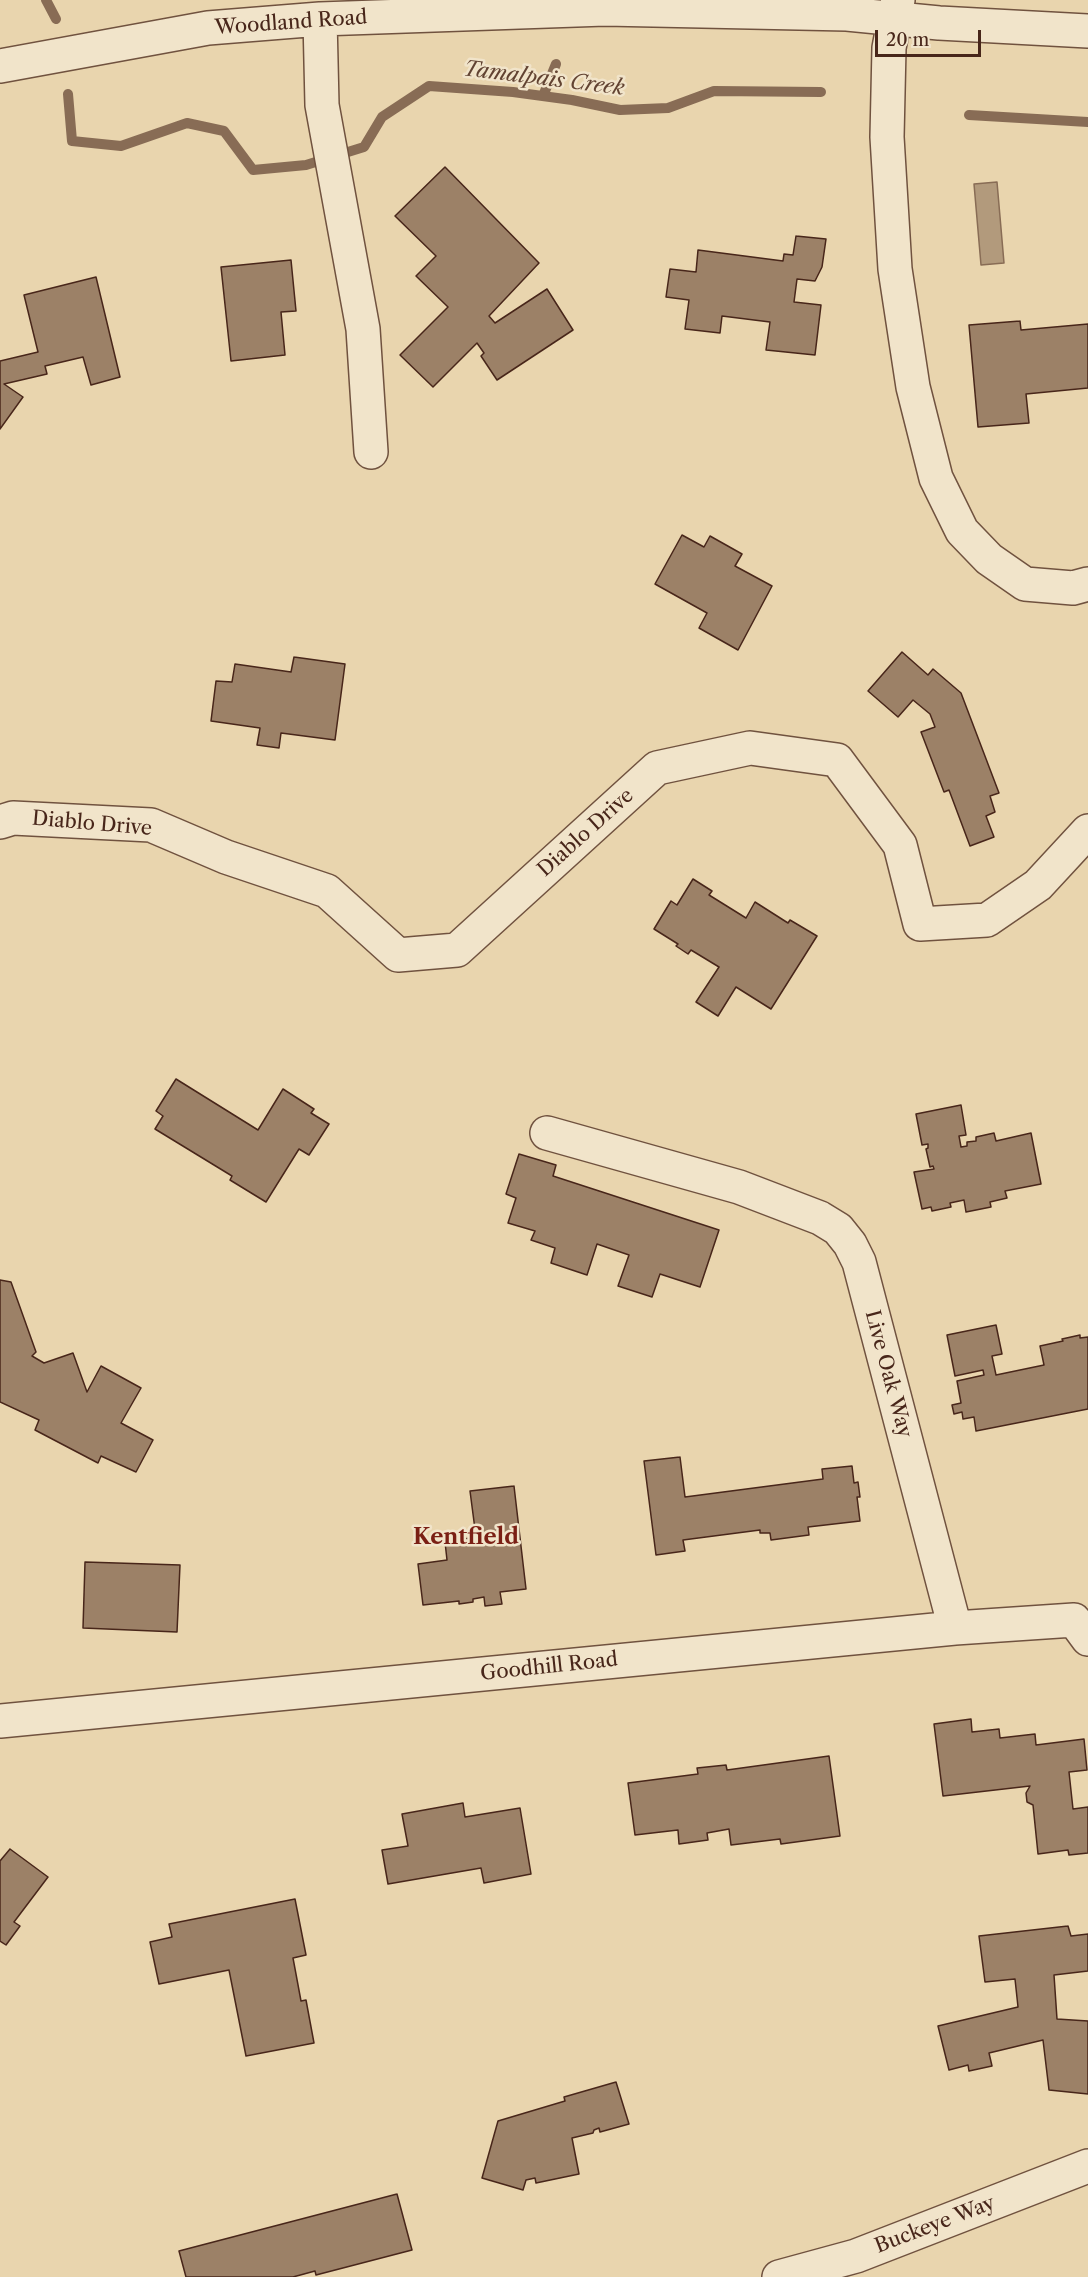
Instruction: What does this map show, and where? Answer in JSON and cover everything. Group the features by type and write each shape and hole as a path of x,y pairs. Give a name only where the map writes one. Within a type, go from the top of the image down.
{"street":[{"name":"Woodland Road","path":"0,66 208,28 320,20 604,9 847,14 896,10 1088,32"},
{"path":"896,10 889,48 887,137 896,269 913,387 936,478 962,531 989,560 1025,584 1073,588 1088,584"},
{"path":"320,20 322,105 363,329 371,452"},
{"name":"Diablo Drive","path":"0,822 13,818 151,825 226,857 327,891 398,955 457,950 657,768 750,748 837,760 900,845 920,924 987,920 1038,885 1088,831"},
{"name":"Live Oak Way","path":"547,1133 739,1187 820,1218 837,1228 850,1244 859,1262 955,1628"},
{"name":"Goodhill Road","path":"0,1721 955,1628 1083,1623"},
{"name":"Buckeye Way","path":"779,2277 856,2256 1088,2166"}],"shaded area":[{"path":"997,182 1004,263 981,265 974,184"}],"building":[{"path":"445,167 539,263 489,316 495,323 547,289 573,330 497,380 481,356 484,353 477,343 433,387 400,355 448,307 416,276 436,256 395,216"},
{"path":"796,236 826,239 822,267 815,281 797,279 794,302 821,305 815,355 766,350 770,322 722,316 720,333 685,329 689,300 666,297 670,269 696,272 698,250 783,261 784,254 793,255"},
{"path":"291,260 296,311 281,312 285,355 231,361 221,267"},
{"path":"96,277 120,377 91,385 83,357 45,366 47,374 4,384 23,397 0,429 0,361 38,352 24,295"},
{"path":"1020,321 1021,330 1088,324 1088,388 1026,394 1029,423 978,427 969,325"},
{"path":"682,535 704,547 710,536 742,554 735,566 772,586 738,650 699,628 707,613 655,584"},
{"path":"902,652 928,675 933,669 961,693 999,793 990,796 995,812 986,816 994,837 970,846 949,790 944,792 921,732 935,727 930,714 913,700 898,717 868,691"},
{"path":"294,657 345,664 335,740 281,733 279,748 257,745 260,728 211,721 216,681 232,682 235,664 291,672"},
{"path":"693,879 712,891 709,895 746,918 755,902 788,923 790,920 817,936 771,1009 736,987 718,1016 696,1002 719,967 691,950 688,954 676,946 678,944 654,929 671,901 677,905"},
{"path":"176,1079 258,1130 283,1089 314,1109 311,1113 329,1124 309,1155 299,1149 266,1202 230,1180 232,1176 155,1129 163,1116 156,1111"},
{"path":"961,1105 966,1135 959,1136 961,1147 967,1146 967,1142 976,1141 976,1137 994,1133 996,1141 1031,1133 1041,1184 1005,1191 1007,1198 990,1202 991,1207 966,1212 964,1200 950,1203 951,1207 932,1211 931,1207 922,1209 914,1172 934,1169 933,1166 930,1167 926,1149 928,1144 922,1145 916,1114"},
{"path":"519,1154 556,1165 553,1176 719,1230 700,1287 660,1274 652,1297 618,1286 629,1255 597,1244 587,1275 551,1263 555,1248 531,1240 535,1231 508,1223 516,1198 506,1194"},
{"path":"0,1280 11,1282 36,1352 32,1356 44,1363 73,1353 87,1392 101,1366 141,1388 121,1423 153,1440 136,1472 101,1456 98,1463 35,1430 39,1420 0,1402"},
{"path":"996,1325 1002,1354 992,1356 996,1375 1044,1365 1040,1346 1080,1335 1080,1338 1088,1337 1088,1409 976,1431 974,1417 963,1419 962,1412 954,1414 952,1405 961,1403 957,1381 984,1375 983,1370 955,1376 947,1335"},
{"path":"680,1457 685,1497 823,1479 822,1469 852,1466 854,1483 858,1482 860,1521 808,1527 809,1535 771,1540 770,1533 760,1533 760,1530 683,1540 685,1551 656,1555 644,1461"},
{"path":"514,1486 526,1589 500,1592 502,1604 485,1606 484,1597 473,1599 473,1602 459,1604 459,1601 423,1605 418,1564 447,1560 445,1542 476,1537 470,1491"},
{"path":"85,1562 180,1565 177,1632 83,1628"},
{"path":"971,1719 972,1732 999,1729 1000,1738 1035,1734 1036,1745 1084,1739 1087,1770 1069,1772 1073,1809 1088,1807 1088,1853 1069,1855 1068,1850 1038,1854 1033,1805 1027,1802 1026,1793 1030,1786 943,1796 934,1724"},
{"path":"829,1756 840,1836 781,1844 780,1839 731,1845 729,1829 707,1833 708,1840 679,1844 678,1830 635,1835 628,1783 698,1774 697,1768 726,1765 727,1770"},
{"path":"463,1803 465,1817 520,1808 531,1874 484,1883 481,1868 388,1884 382,1850 408,1846 402,1814"},
{"path":"10,1849 48,1877 14,1922 20,1926 6,1945 0,1941 0,1861"},
{"path":"295,1899 306,1955 293,1958 301,2001 306,2000 314,2043 246,2056 229,1970 159,1984 150,1942 172,1937 169,1924"},
{"path":"1068,1926 1071,1936 1088,1934 1088,1971 1054,1975 1057,2019 1088,2021 1088,2094 1049,2090 1043,2040 989,2053 992,2066 969,2071 968,2065 949,2070 938,2026 1018,2007 1015,1979 985,1982 979,1936"},
{"path":"616,2082 629,2124 600,2132 599,2128 593,2133 572,2138 579,2174 536,2183 535,2178 526,2180 523,2190 482,2178 498,2121 565,2101 564,2097"},
{"path":"397,2194 412,2250 316,2275 315,2271 293,2277 186,2277 179,2251"}],"waterway":[{"name":"Tamalpais Creek","path":"46,0 56,19"},
{"path":"543,96 556,64"},
{"name":"Tamalpais Creek","path":"68,94 72,141 121,146 187,123 224,131 253,170 306,165 364,147 382,117 429,86 513,92 572,100 620,110 668,108 714,91 821,92"},
{"name":"Tamalpais Creek","path":"969,115 1088,122"}],"district":[{"name":"Kentfield","path":"466,1538"}]}
